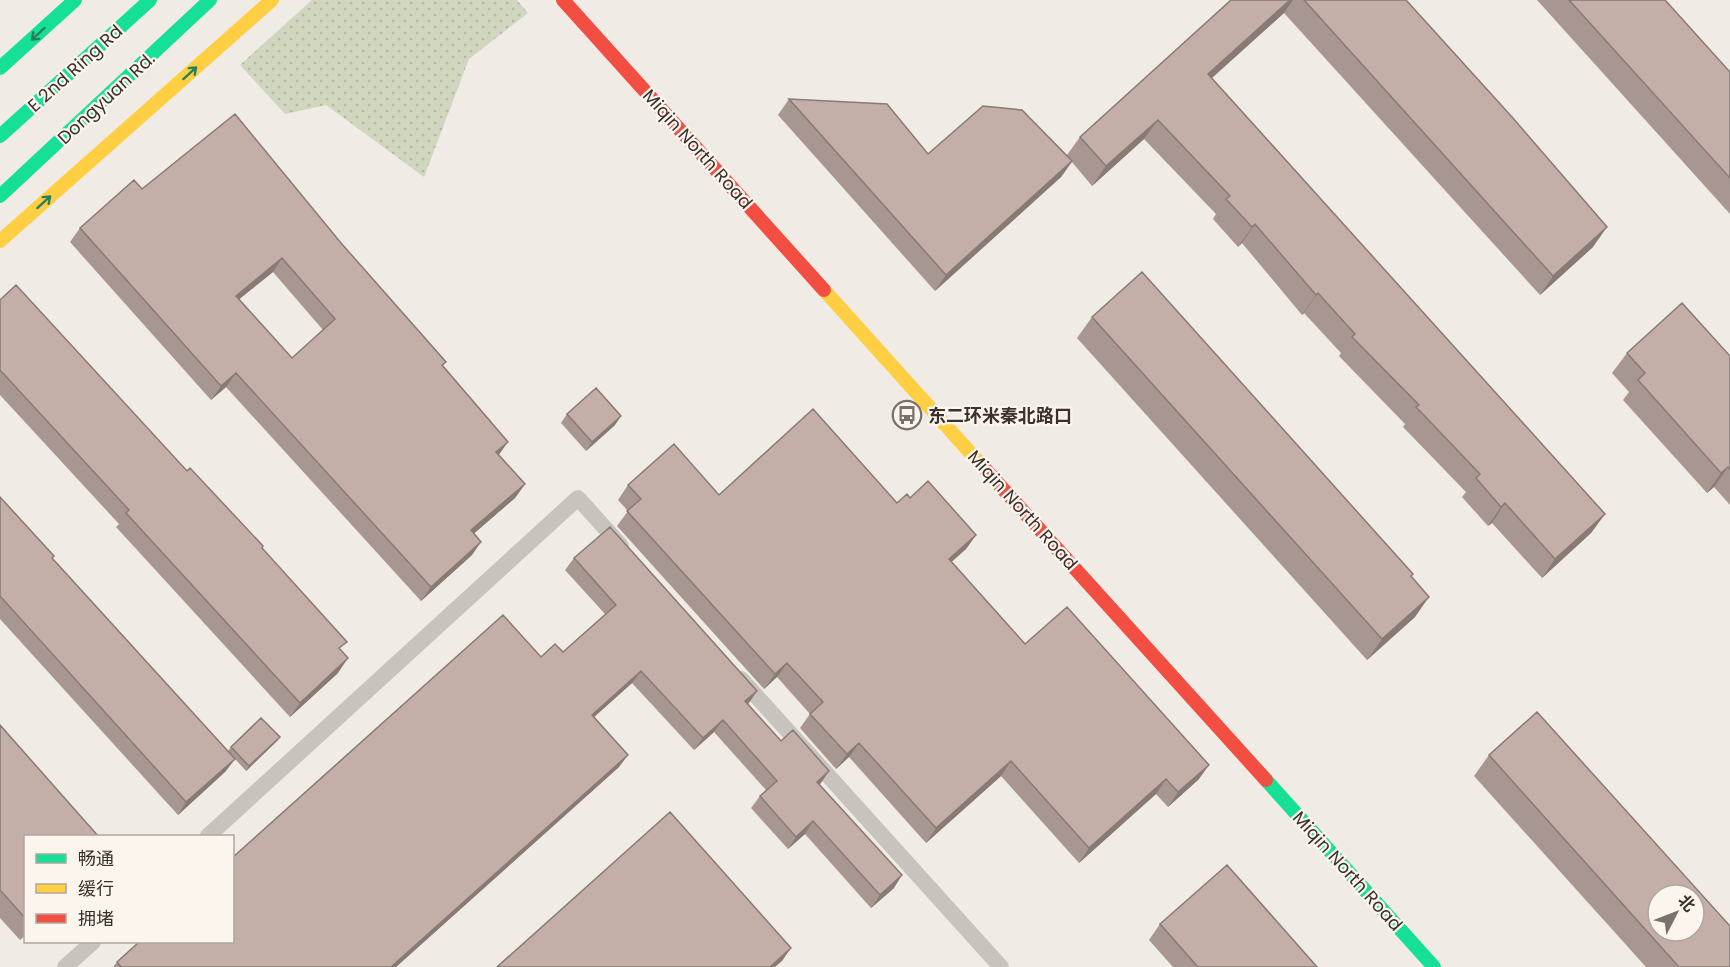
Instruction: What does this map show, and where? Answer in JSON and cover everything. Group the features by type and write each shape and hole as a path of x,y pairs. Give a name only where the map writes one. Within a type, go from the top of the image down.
{"main road":[{"path":"0,68 75,0"},
{"name":"E 2nd Ring Rd","path":"0,136 150,0"},
{"name":"Dongyuan Rd.","path":"0,196 210,0"},
{"path":"0,241 272,0"},
{"name":"Miqin North Road","path":"563,0 1434,967"}],"lane":[{"path":"210,835 578,498 634,560"},
{"path":"730,666 1001,967"},
{"path":"65,967 92,943"}],"green space":[{"path":"312,0 517,0 528,13 469,59 424,177 326,105 285,114 240,65"}],"building":[{"path":"1231,0 1290,0 1208,74 1605,514 1555,559 1505,503 1501,507 1476,478 1480,474 1416,407 1419,405 1352,337 1355,334 1318,293 1316,295 1255,224 1252,227 1226,199 1230,196 1158,120 1106,166 1080,137"},
{"path":"1304,0 1406,0 1607,227 1553,276"},
{"path":"1569,0 1665,0 1730,72 1730,178"},
{"path":"789,99 887,104 928,154 983,106 1022,110 1072,161 946,275"},
{"path":"235,114 341,243 446,362 442,365 508,442 496,452 525,484 471,530 481,542 431,587 236,373 221,386 80,228 134,180 142,189","holes":["282,258 335,319 292,358 236,296"]},
{"path":"1142,272 1413,574 1411,576 1429,597 1382,639 1092,317"},
{"path":"16,285 187,471 190,468 263,546 262,548 347,642 339,648 348,658 300,703 126,513 129,510 0,370 0,300"},
{"path":"1682,303 1730,356 1730,469 1728,467 1721,473 1638,380 1645,373 1627,353"},
{"path":"596,388 621,416 592,442 567,414"},
{"path":"813,409 897,503 907,494 910,498 928,481 976,535 949,559 1025,644 1067,607 1209,765 1178,792 1166,779 1089,848 1011,761 936,828 859,743 847,754 810,714 823,702 787,663 775,674 627,511 641,499 628,485 674,444 719,495"},
{"path":"0,497 54,556 52,558 235,759 186,802 0,596"},
{"path":"610,527 757,691 745,701 781,741 793,730 829,771 817,782 902,875 880,895 813,821 796,837 760,796 777,781 723,720 703,738 641,671 592,715 628,755 391,967 121,967 117,962 138,943 234,943 234,856 503,615 541,657 555,644 563,652 616,605 574,558"},
{"path":"1537,712 1691,883 1646,883 1646,930 1489,755"},
{"path":"261,718 280,737 249,766 231,747"},
{"path":"0,725 97,835 24,835 24,917 0,890"},
{"path":"670,812 791,948 770,967 497,967"},
{"path":"1227,865 1317,967 1198,967 1160,924"},
{"path":"1706,899 1730,926 1730,967 1679,967 1657,943 1706,943"}],"traffic: fast":[{"path":"0,68 75,0"},
{"path":"0,136 150,0"},
{"path":"0,196 210,0"},
{"path":"1266,780 1434,967"}],"traffic: slow":[{"path":"0,241 272,0"},
{"path":"824,290 985,469"}],"traffic: jam":[{"path":"563,0 824,290"},
{"path":"985,469 1266,780"}],"place":[{"name":"东二环米秦北路口","path":"907,415"}]}
